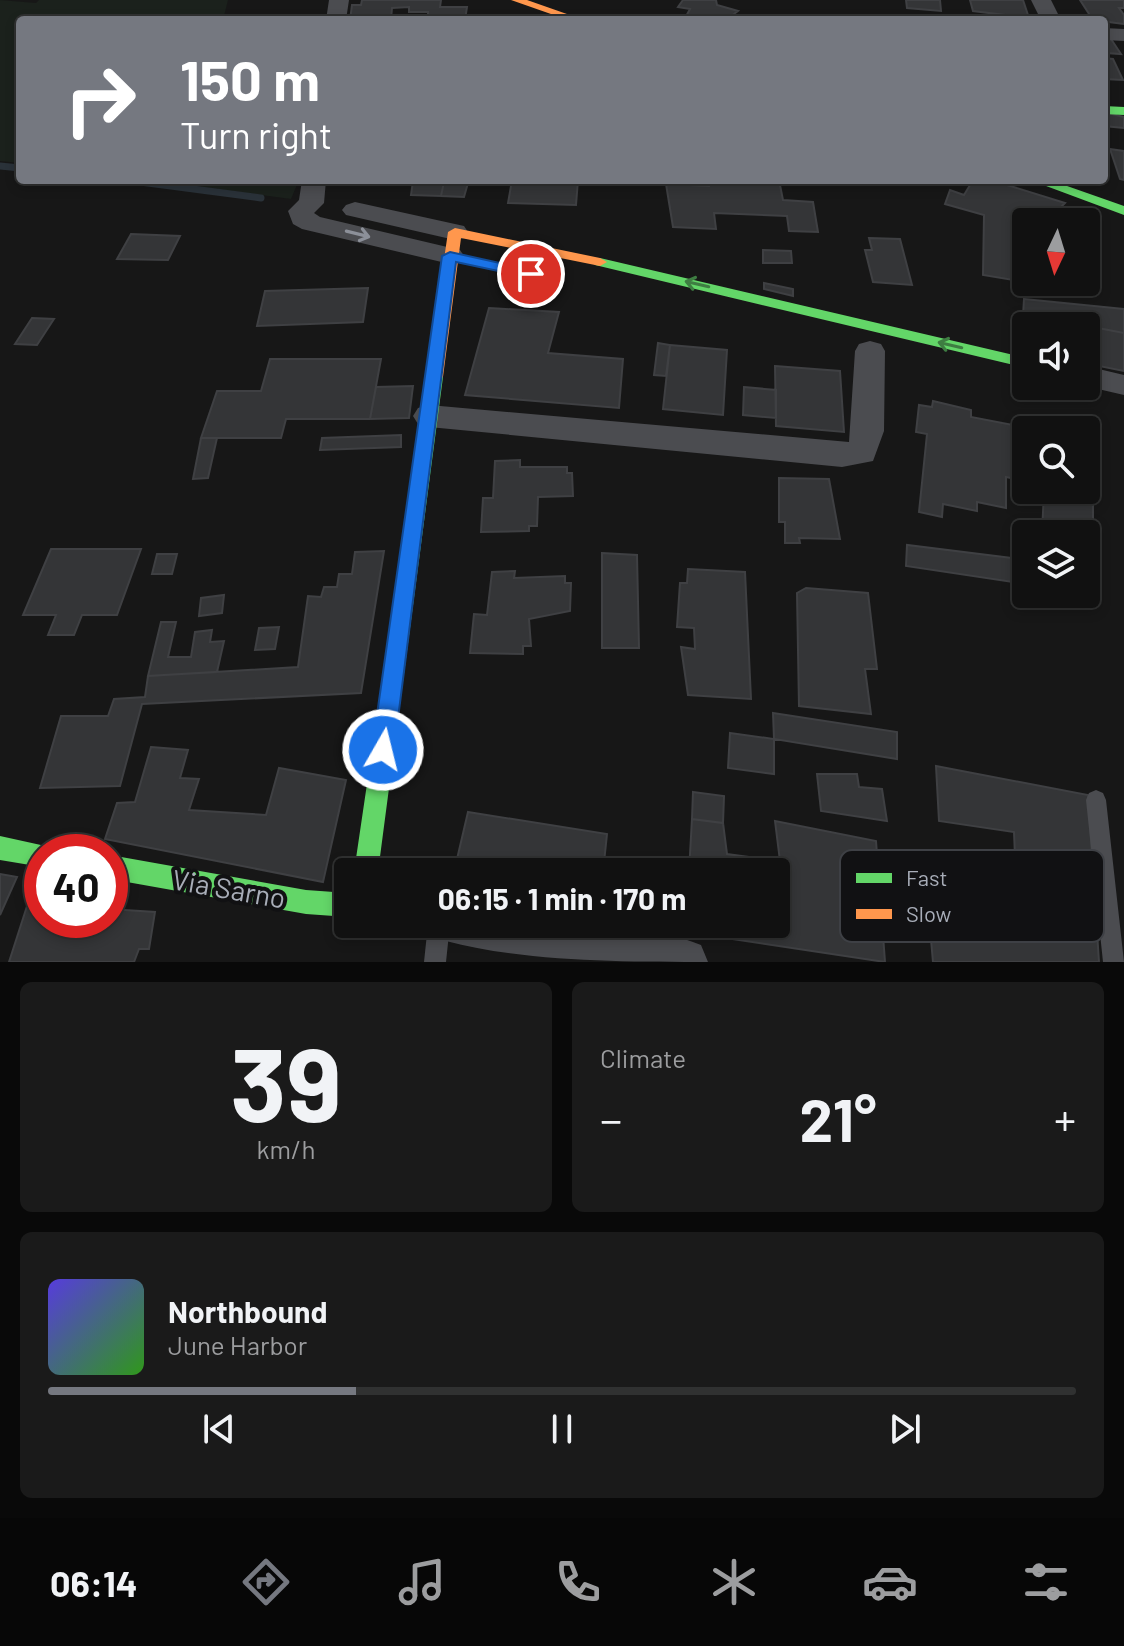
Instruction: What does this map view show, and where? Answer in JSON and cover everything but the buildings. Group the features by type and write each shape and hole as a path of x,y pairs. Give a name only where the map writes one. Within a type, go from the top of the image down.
{"street":[{"path":"516,0 566,16"},
{"path":"1048,184 1116,208"},
{"path":"1101,184 1116,208"},
{"path":"312,191 301,211 302,218 311,223 456,249 652,273 1012,360"},
{"path":"368,858 429,416 456,249"},
{"path":"429,416 842,455 861,453 868,442 865,369 869,350"},
{"path":"953,365 1012,371"},
{"path":"1100,379 1124,385"},
{"path":"0,848 24,852"},
{"name":"Via Sarno","path":"128,870 306,902 334,904"},
{"path":"544,938 684,962"}],"lane":[{"path":"1096,800 1102,850"},
{"path":"1104,872 1114,962"},
{"path":"435,962 438,938"}],"shaded area":[{"path":"0,0 36,3 39,0 228,0 224,16 16,16 16,163 0,161"},
{"path":"182,184 297,184 291,199"}],"waterway":[{"path":"0,166 16,168"},
{"path":"155,184 261,198"}],"traffic: fast":[{"path":"1108,110 1124,111"},
{"path":"1048,184 1124,211"},
{"path":"600,262 1012,360"},
{"path":"368,858 435,377"},
{"path":"0,848 24,852"},
{"path":"128,870 306,902 334,904"}],"traffic: slow":[{"path":"516,0 566,16"},
{"path":"435,377 455,232 600,262"}],"route":[{"path":"383,750 450,256 531,274"}]}
